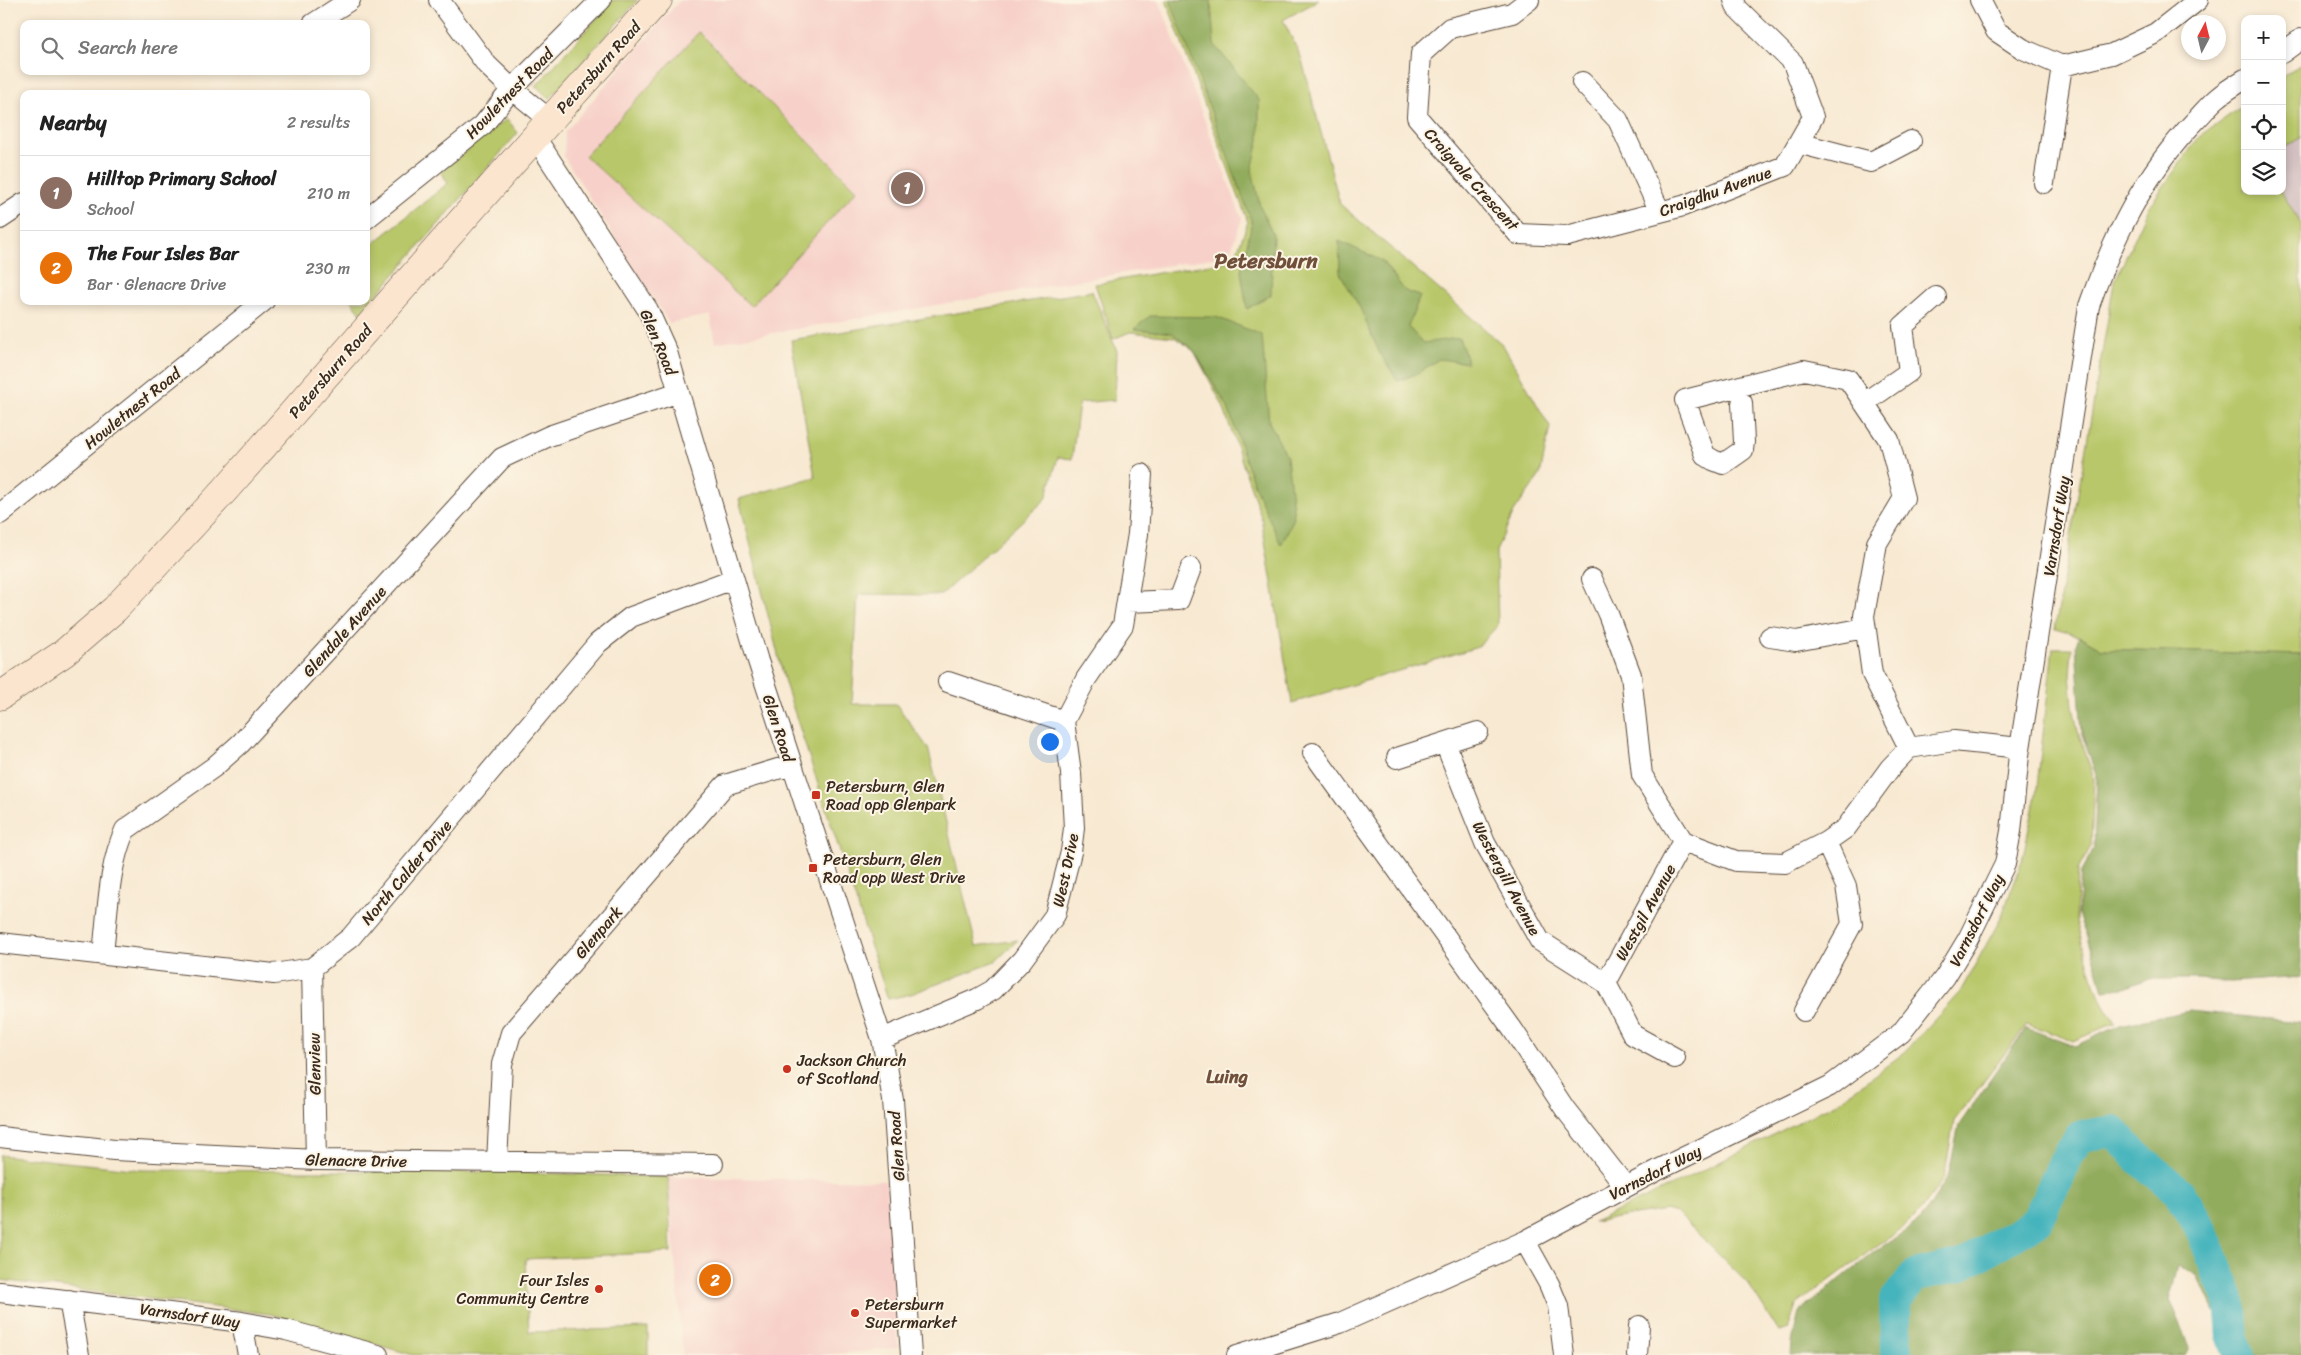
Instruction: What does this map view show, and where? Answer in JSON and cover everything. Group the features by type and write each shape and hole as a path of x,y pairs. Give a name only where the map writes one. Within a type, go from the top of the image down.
{"main road":[{"name":"Petersburn Road","path":"0,696 64,653 116,609 224,491 542,128 658,0"}],"street":[{"path":"319,20 350,0"},
{"name":"Glen Road","path":"439,0 487,64 512,89 542,128 648,310 667,352 733,579 791,764 882,1039 893,1100 911,1355"},
{"name":"Howletnest Road","path":"370,216 483,125 512,89 601,0"},
{"name":"Craigvale Crescent","path":"1529,0 1512,13 1450,28 1421,54 1417,118 1518,234 1567,236"},
{"name":"Craigdhu Avenue","path":"1567,236 1682,206 1784,166 1813,118 1793,63 1737,8 1734,0"},
{"path":"1980,0 1996,31 2023,49 2062,66 2112,54 2156,33 2198,0"},
{"path":"2286,50 2301,39"},
{"path":"2044,183 2062,66"},
{"path":"1582,82 1618,120 1660,212"},
{"name":"Varnsdorf Way","path":"1237,1355 1340,1322 1525,1241 1626,1187 1830,1086 1901,1033 1950,970 1980,917 2004,864 2011,831 2020,748 2089,306 2108,255 2126,216 2148,180 2179,138 2216,99 2241,82"},
{"path":"1798,144 1871,162 1911,141"},
{"path":"0,219 20,206"},
{"path":"1864,403 1909,372 1903,326 1936,297"},
{"name":"Howletnest Road","path":"0,514 259,305"},
{"path":"1742,403 1743,450 1723,464 1712,460 1705,455 1685,400 1804,370 1848,379 1889,440 1904,498 1876,543 1864,616 1872,674 1910,748"},
{"name":"Glendale Avenue","path":"104,954 114,861 125,830 214,767 241,743 502,458 549,436 679,392"},
{"path":"948,682 1064,721 1086,680 1123,626 1138,534 1142,474"},
{"path":"1127,602 1179,600 1191,568"},
{"name":"North Calder Drive","path":"0,943 274,974 312,968 351,937 598,643 632,617 733,579"},
{"path":"1592,579 1608,614 1631,676 1642,775 1684,841 1736,861 1785,863 1826,842 1846,828 1890,768 1910,748 1954,742 2020,748"},
{"path":"1770,638 1796,641 1865,628"},
{"name":"West Drive","path":"882,1039 977,999 993,990 1022,960 1055,915 1071,852 1074,828 1071,773 1064,721"},
{"path":"1397,758 1478,732"},
{"name":"Westergill Avenue","path":"1445,743 1485,843 1540,941 1606,983"},
{"path":"1313,753 1513,1030 1565,1109 1626,1187"},
{"name":"Glenpark","path":"497,1162 502,1064 511,1033 725,785 791,764"},
{"name":"Westgil Avenue","path":"1606,983 1684,841"},
{"path":"1804,1011 1852,924 1846,886 1826,842"},
{"name":"Glenview","path":"312,968 316,1160"},
{"path":"1606,983 1633,1035 1675,1058"},
{"name":"Glenacre Drive","path":"0,1137 114,1150 316,1160 713,1164"},
{"path":"1525,1241 1549,1284 1558,1306 1564,1355 1571,1355"},
{"name":"Varnsdorf Way","path":"0,1292 242,1322 286,1330 378,1355"},
{"path":"69,1300 79,1355"},
{"path":"242,1322 248,1355"},
{"path":"1637,1355 1639,1326"}],"shaded area":[{"path":"680,0 1159,0 1242,219 1229,255 715,343 710,315 669,323 564,157 565,132"},
{"path":"2301,138 2301,224 2283,195 2286,195 2286,147"},
{"path":"668,1177 886,1181 898,1348 821,1355 683,1355"}],"green space":[{"path":"613,0 638,0 549,99 536,86"},
{"path":"1166,0 1319,0 1283,20 1301,57 1340,204 1503,345 1550,427 1540,475 1514,512 1496,551 1498,625 1478,647 1292,703 1261,517 1223,406 1194,351 1174,337 1130,332 1113,339 1095,284 1234,260 1248,222"},
{"path":"1170,0 1211,0 1214,44 1259,100 1259,140 1252,170 1260,206 1273,235 1271,295 1247,309 1241,271 1252,223"},
{"path":"699,32 857,190 751,306 585,156"},
{"path":"2301,64 2301,138 2286,147 2286,105 2286,74"},
{"path":"2241,107 2241,195 2283,195 2301,224 2301,655 2102,649 2079,636 2055,629 2114,283 2150,205 2199,137"},
{"path":"507,119 518,133 370,303 370,241 373,244 448,183 441,172"},
{"path":"1339,241 1382,261 1405,291 1420,296 1408,327 1423,343 1459,338 1468,363 1439,359 1418,373 1398,381 1379,352 1360,308 1340,273"},
{"path":"1092,291 1117,351 1115,400 1079,403 1072,459 1058,457 1046,499 941,595 858,594 852,704 896,704 928,748 976,946 1018,940 995,962 911,994 888,999 785,683 739,499 815,477 791,340"},
{"path":"355,305 368,305 361,313"},
{"path":"1150,316 1216,317 1262,335 1269,422 1287,457 1294,518 1281,545 1254,485 1228,408 1194,351 1172,333 1134,329"},
{"path":"2079,636 2102,649 2301,655 2301,977 2231,982 2198,979 2147,979 2125,988 2103,990 2078,914 2081,872 2094,848 2097,778 2082,734 2076,645"},
{"path":"2053,648 2072,648 2070,675 2073,706 2078,731 2094,779 2091,846 2078,870 2076,921 2095,987 2115,1023 2073,1041 2027,1024 1954,1121 1944,1178 1915,1218 1796,1305 1788,1329 1779,1332 1749,1285 1677,1213 1665,1210 1593,1222 1694,1175 1838,1102 1905,1052 1960,992 2001,918 2022,861 2036,795"},
{"path":"2189,1011 2301,1022 2301,1355 2225,1355 2217,1316 2198,1275 2178,1267 2169,1299 2189,1347 2185,1355 1791,1355 1799,1312 1878,1249 1919,1222 1948,1177 1959,1125 2026,1028 2075,1046 2120,1025"},
{"path":"0,1155 142,1170 504,1172 668,1177 671,1252 525,1259 529,1332 648,1328 648,1355 413,1355 270,1314 0,1280"}],"waterway":[{"path":"1896,1355 1895,1301 1914,1276 1962,1265 2036,1222 2069,1153 2082,1136 2114,1131 2136,1156 2180,1193 2201,1229 2230,1301 2233,1337 2240,1355"}],"place":[{"name":"Hilltop Primary School","path":"907,188"},
{"name":"Petersburn, Glen Road opp Glenpark","path":"816,795"},
{"name":"Petersburn, Glen Road opp West Drive","path":"813,868"},
{"name":"Jackson Church of Scotland","path":"787,1069"},
{"name":"The Four Isles Bar","path":"715,1280"},
{"name":"Four Isles Community Centre","path":"599,1289"},
{"name":"Petersburn Supermarket","path":"855,1313"}],"district":[{"name":"Petersburn","path":"1266,261"},
{"name":"Luing","path":"1227,1077"}]}
